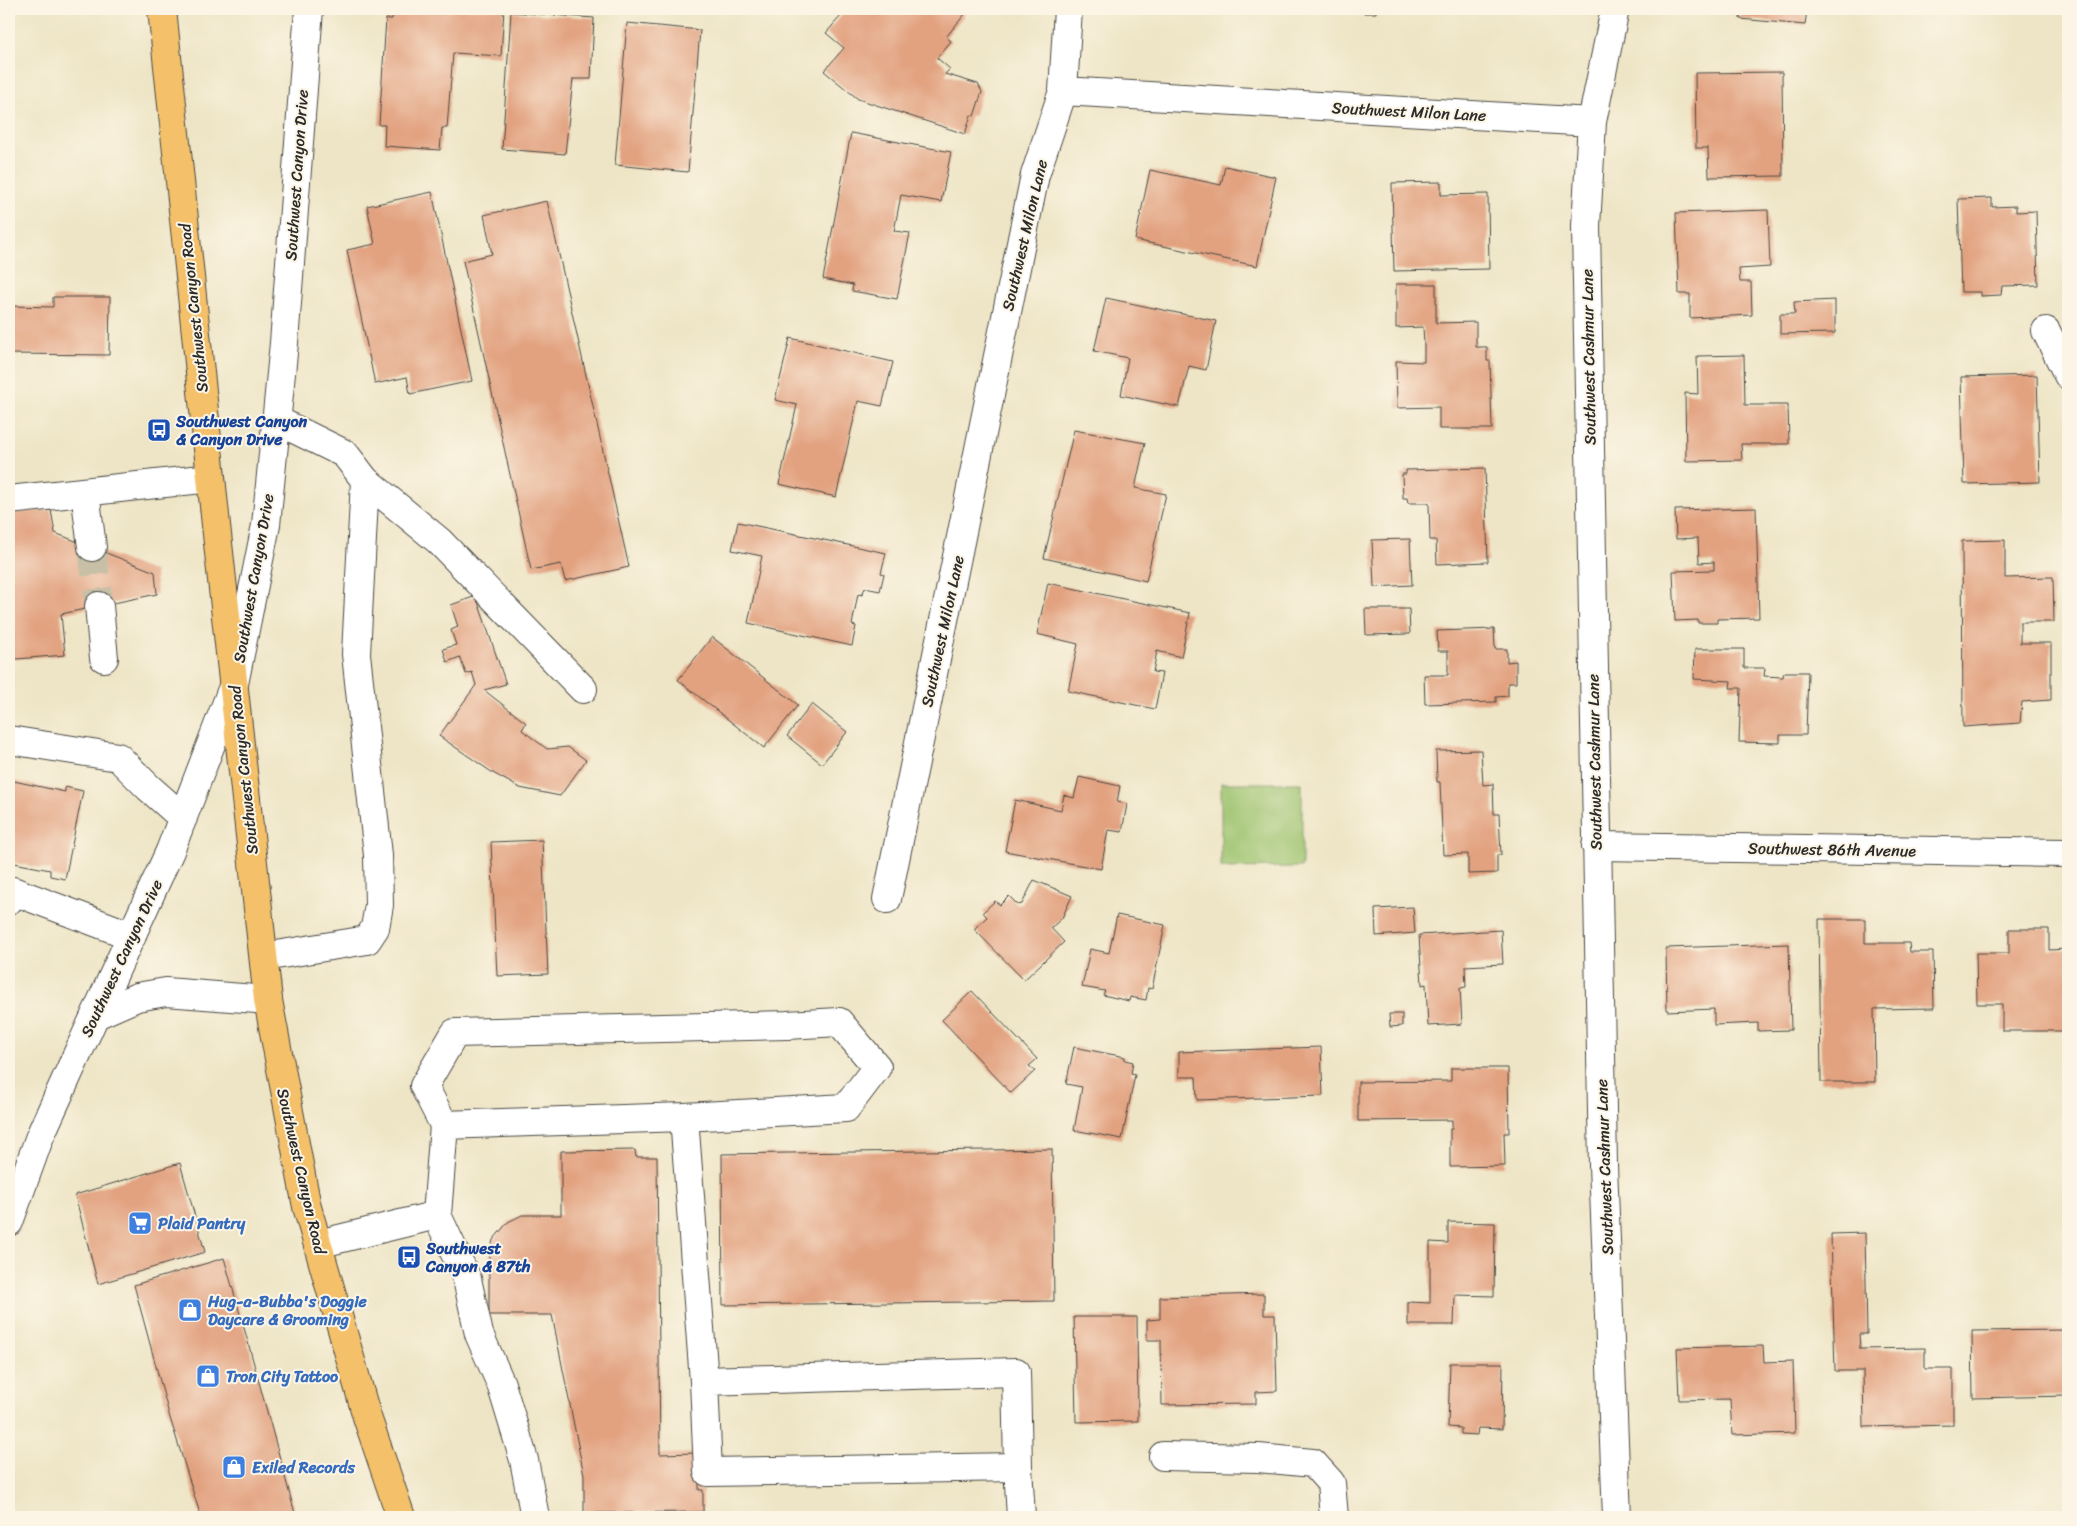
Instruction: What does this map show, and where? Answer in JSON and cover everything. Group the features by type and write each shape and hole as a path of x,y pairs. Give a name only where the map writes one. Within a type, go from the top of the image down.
{"main road":[{"name":"Southwest Canyon Road","path":"162,9 268,1000 303,1188 367,1416 401,1517"}],"street":[{"name":"Southwest Canyon Drive","path":"9,1222 40,1136 132,936 183,818 234,684 266,525 309,9"},
{"path":"1064,91 1068,9"},
{"name":"Southwest Cashmur Lane","path":"1615,9 1592,122 1586,226 1603,1165 1617,1517"},
{"name":"Southwest Milon Lane","path":"887,899 1035,175 1064,91 1592,122"},
{"path":"2046,331 2068,375"},
{"path":"276,420 345,454 365,480 438,541 583,689"},
{"path":"9,500 211,478"},
{"path":"264,957 367,940 375,928 379,905 378,856 356,654 365,480"},
{"path":"85,492 92,547"},
{"path":"99,606 104,658"},
{"path":"9,740 118,757 148,788 183,818"},
{"name":"Southwest 86th Avenue","path":"1596,846 2068,852"},
{"path":"9,900 13,891 132,936"},
{"path":"96,1015 137,997 166,992 268,1000"},
{"path":"444,1125 684,1118 846,1108 877,1067 839,1022 787,1025 455,1032 424,1086 444,1125 437,1215 467,1279 479,1334 501,1384 524,1460 534,1517"},
{"path":"684,1118 704,1381 708,1472 1018,1467"},
{"path":"318,1244 437,1215"},
{"path":"704,1381 1016,1372 1020,1517"},
{"path":"1163,1456 1258,1458 1313,1463 1331,1483 1334,1517"}],"green space":[{"path":"1221,783 1302,783 1302,867 1221,868"}],"building":[{"path":"393,9 504,9 501,56 453,53 447,128 442,128 440,150 384,146 385,125 379,125 386,19 392,19"},
{"path":"847,9 873,9 876,12 879,9 958,9 965,14 946,37 951,41 937,58 950,69 945,74 978,84 982,92 974,116 971,115 965,134 858,99 824,71 844,48 826,33"},
{"path":"1364,9 1376,9 1376,13 1364,13"},
{"path":"1741,9 1807,9 1805,25 1740,19"},
{"path":"511,12 594,18 591,79 573,79 565,154 502,149"},
{"path":"627,23 700,30 688,172 615,165"},
{"path":"1782,72 1783,176 1709,177 1708,148 1696,148 1695,73"},
{"path":"851,133 951,152 941,202 901,195 894,231 910,233 897,299 852,291 853,285 823,279"},
{"path":"1225,166 1276,177 1257,266 1135,240 1150,170 1221,185"},
{"path":"1441,182 1441,195 1488,194 1489,269 1394,271 1392,183"},
{"path":"432,192 472,381 410,394 407,377 375,384 347,250 375,244 367,206"},
{"path":"1992,198 1992,207 2016,206 2016,212 2036,211 2038,285 2002,286 2001,295 1981,296 1981,292 1961,292 1958,199"},
{"path":"547,201 629,567 565,581 561,564 531,570 463,261 492,254 484,215"},
{"path":"1768,210 1770,267 1739,269 1740,282 1751,282 1752,315 1690,318 1690,294 1679,294 1676,213"},
{"path":"1396,284 1436,284 1436,323 1476,322 1476,347 1487,347 1487,361 1490,361 1492,429 1439,429 1439,407 1397,408 1396,361 1424,362 1424,345 1423,327 1396,328"},
{"path":"53,297 110,297 109,355 9,354 9,306 53,307"},
{"path":"1106,298 1216,321 1206,370 1189,366 1179,407 1121,395 1128,358 1094,351"},
{"path":"1835,300 1835,333 1780,334 1780,314 1795,314 1794,302"},
{"path":"790,338 893,362 882,406 858,401 836,497 779,484 797,405 775,400"},
{"path":"1744,355 1745,405 1788,405 1789,444 1741,444 1742,460 1686,461 1685,393 1698,394 1697,356"},
{"path":"2037,375 2040,482 1964,484 1961,377"},
{"path":"1074,430 1145,443 1135,488 1166,494 1146,581 1044,558"},
{"path":"1485,468 1488,562 1437,564 1436,540 1430,540 1429,503 1408,503 1407,498 1403,498 1402,474 1406,474 1406,470"},
{"path":"1756,508 1759,618 1717,619 1717,623 1698,623 1698,620 1675,621 1673,571 1714,570 1714,562 1699,563 1698,538 1676,539 1675,510"},
{"path":"51,510 55,533 155,572 157,594 61,614 65,655 17,659 9,657 9,513"},
{"path":"738,522 886,553 881,573 884,574 880,591 865,588 862,595 858,594 852,625 856,626 852,646 748,623 762,556 732,550"},
{"path":"1410,539 1412,585 1374,587 1372,540"},
{"path":"2005,540 2005,578 2053,577 2054,622 2020,622 2020,643 2051,643 2051,700 2022,702 2020,723 1963,727 1962,541"},
{"path":"1048,583 1190,613 1181,657 1157,651 1153,672 1162,673 1155,709 1068,691 1078,644 1037,634"},
{"path":"476,596 506,684 484,690 526,723 522,730 547,749 568,747 586,760 560,796 520,788 493,773 439,736 476,685 472,672 466,674 460,657 447,662 443,649 456,645 451,630 458,627 451,605"},
{"path":"1365,609 1409,609 1410,634 1366,635"},
{"path":"1494,629 1495,649 1507,649 1507,662 1516,661 1516,683 1508,683 1508,696 1496,697 1496,702 1425,704 1424,675 1448,675 1448,651 1438,651 1437,631"},
{"path":"712,637 798,705 764,748 678,680"},
{"path":"1695,649 1744,649 1744,668 1765,668 1764,676 1783,677 1784,672 1808,672 1806,735 1780,735 1780,743 1739,742 1741,688 1730,688 1731,681 1694,679"},
{"path":"812,704 847,732 822,764 787,736"},
{"path":"1481,750 1483,785 1493,784 1494,814 1499,814 1501,855 1497,855 1497,873 1468,874 1468,854 1443,855 1440,782 1437,782 1436,751"},
{"path":"1079,777 1120,786 1117,802 1127,804 1122,832 1108,830 1101,869 1005,851 1015,800 1061,810 1064,795 1074,798"},
{"path":"9,780 65,792 65,787 83,791 65,879 50,876 50,870 9,862"},
{"path":"542,840 548,974 497,976 491,842"},
{"path":"1034,880 1072,896 1062,918 1051,928 1064,942 1024,980 974,929 987,917 983,912 995,901 1000,905 1009,896 1018,905 1022,904"},
{"path":"1413,907 1415,933 1376,936 1375,909"},
{"path":"1117,915 1165,925 1152,989 1148,988 1146,1000 1130,997 1129,1001 1103,995 1105,991 1082,987 1090,949 1109,953"},
{"path":"1819,919 1865,919 1865,943 1909,943 1910,952 1933,952 1934,1008 1874,1009 1875,1082 1821,1082"},
{"path":"2009,929 2049,929 2049,950 2068,949 2068,1031 2002,1031 2002,1004 1977,1004 1976,953 2009,953"},
{"path":"1501,930 1503,964 1465,966 1466,987 1460,988 1462,1024 1428,1026 1426,984 1422,985 1419,935"},
{"path":"1789,944 1791,1030 1758,1031 1758,1023 1714,1025 1714,1009 1667,1011 1666,948"},
{"path":"972,991 1037,1059 1029,1066 1035,1071 1011,1093 942,1020"},
{"path":"1389,1014 1402,1014 1402,1026 1390,1027"},
{"path":"1074,1047 1125,1057 1125,1060 1133,1062 1131,1074 1135,1075 1122,1139 1074,1130 1082,1087 1066,1084"},
{"path":"1321,1047 1323,1096 1197,1100 1196,1077 1179,1077 1179,1052"},
{"path":"1451,1068 1508,1068 1509,1133 1504,1133 1505,1166 1450,1167 1450,1129 1452,1129 1452,1120 1358,1121 1358,1082 1451,1081"},
{"path":"1052,1149 1054,1301 723,1305 722,1154"},
{"path":"635,1150 636,1157 657,1157 660,1454 699,1453 699,1490 703,1490 703,1512 584,1513 584,1475 552,1315 489,1315 489,1256 493,1240 508,1222 522,1215 561,1215 561,1151"},
{"name":"Plaid Pantry","path":"180,1163 205,1252 98,1284 75,1195"},
{"path":"1448,1222 1495,1223 1494,1296 1455,1295 1454,1325 1408,1325 1408,1302 1430,1303 1430,1242 1448,1243"},
{"path":"1865,1233 1867,1334 1859,1334 1860,1349 1925,1348 1925,1369 1953,1369 1953,1425 1864,1427 1863,1371 1835,1371 1831,1234"},
{"path":"224,1258 296,1517 201,1517 170,1418 134,1285"},
{"path":"1264,1294 1264,1315 1275,1315 1277,1391 1256,1392 1256,1404 1162,1405 1161,1340 1147,1340 1147,1320 1160,1319 1160,1297"},
{"path":"1074,1317 1137,1317 1138,1421 1076,1422"},
{"path":"2068,1330 2068,1396 1973,1398 1972,1331"},
{"path":"1763,1346 1764,1362 1793,1361 1795,1433 1732,1435 1730,1399 1679,1400 1677,1348"},
{"path":"1450,1363 1503,1363 1502,1429 1478,1428 1477,1435 1461,1434 1461,1428 1448,1427"}],"tunnel":[{"path":"92,547 99,606"}],"place":[{"name":"Southwest Canyon & Canyon Drive","path":"159,430"},
{"name":"Plaid Pantry","path":"140,1223"},
{"name":"Southwest Canyon & 87th","path":"409,1257"},
{"name":"Hug-a-Bubba's Doggie Daycare & Grooming","path":"190,1310"},
{"name":"Tron City Tattoo","path":"208,1376"},
{"name":"Exiled Records","path":"234,1467"}]}
